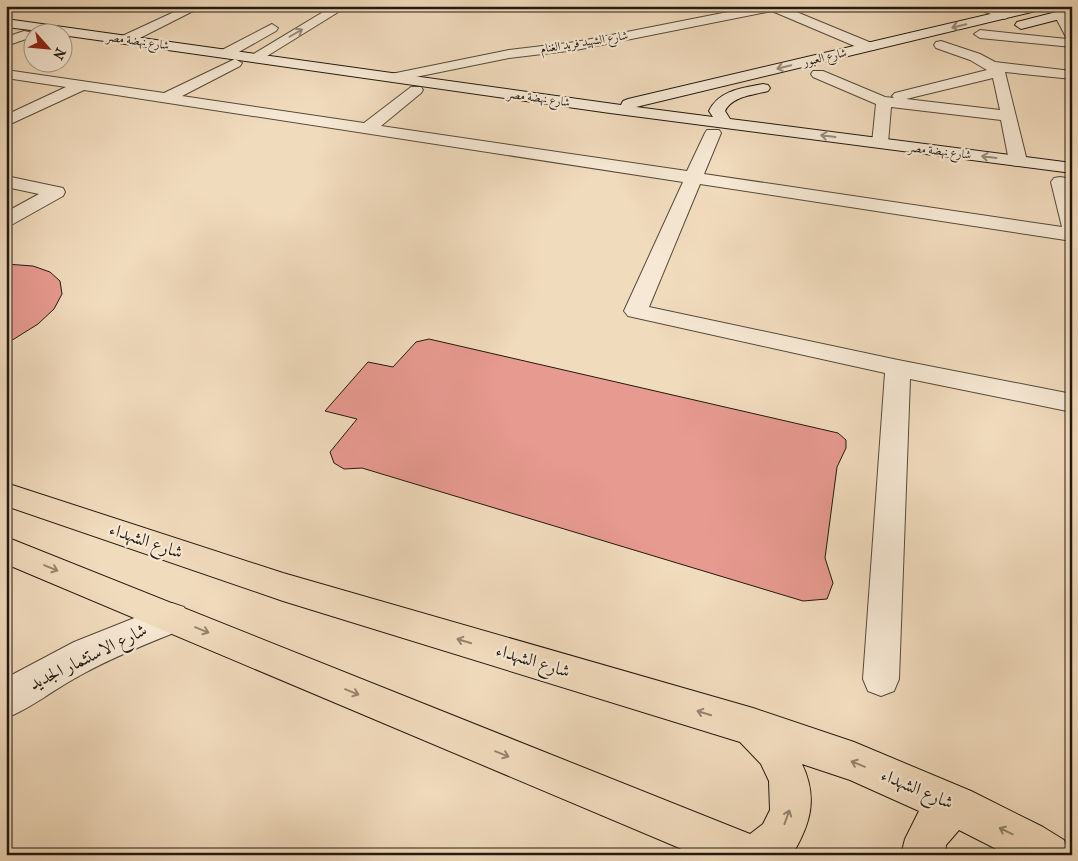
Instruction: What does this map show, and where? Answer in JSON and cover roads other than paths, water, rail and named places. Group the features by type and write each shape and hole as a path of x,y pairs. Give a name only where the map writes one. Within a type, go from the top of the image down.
{"highway":[{"name":"شارع الشهداء","path":"6,494 283,587 753,727 854,762 956,806 1028,842 1049,855"},
{"path":"6,550 748,855"},
{"path":"753,727 775,750 788,780 790,812 778,839 759,855"},
{"path":"923,855 924,847 936,822 956,806"}],"street":[{"path":"125,40 197,6"},
{"path":"254,58 342,6"},
{"path":"771,6 869,47"},
{"name":"شارع الشهيد فريد الغنام","path":"396,77 509,54 576,46 771,6"},
{"path":"978,6 1005,15"},
{"name":"شارع العبور","path":"882,100 813,75 869,47 1040,6"},
{"path":"1018,161 1009,116 994,69 979,59 936,46 980,34 1065,16 1072,36"},
{"path":"167,98 285,20"},
{"name":"شارع نهضة مصر","path":"6,23 125,40 416,90 719,128 1068,178"},
{"path":"6,32 22,34"},
{"path":"980,34 1072,43"},
{"path":"6,42 22,37"},
{"name":"شارع نهضة مصر","path":"72,41 230,58 254,58 610,108 719,128 880,143 1018,161 1068,178"},
{"path":"841,61 860,63"},
{"name":"شارع العبور","path":"610,108 841,61"},
{"path":"882,100 994,69 1072,75"},
{"path":"6,74 1072,235"},
{"path":"6,121 83,85"},
{"path":"772,85 745,92 722,102 718,106 719,128 693,177 636,311 898,368 1072,403"},
{"path":"368,128 416,90"},
{"path":"882,100 1009,116"},
{"path":"880,143 885,106 882,100"},
{"path":"1068,178 1072,227"},
{"path":"6,181 56,192 6,220"},
{"path":"881,679 898,368"},
{"name":"شارع الاستثمار الجديد","path":"6,700 68,662 122,637 172,618"}]}
